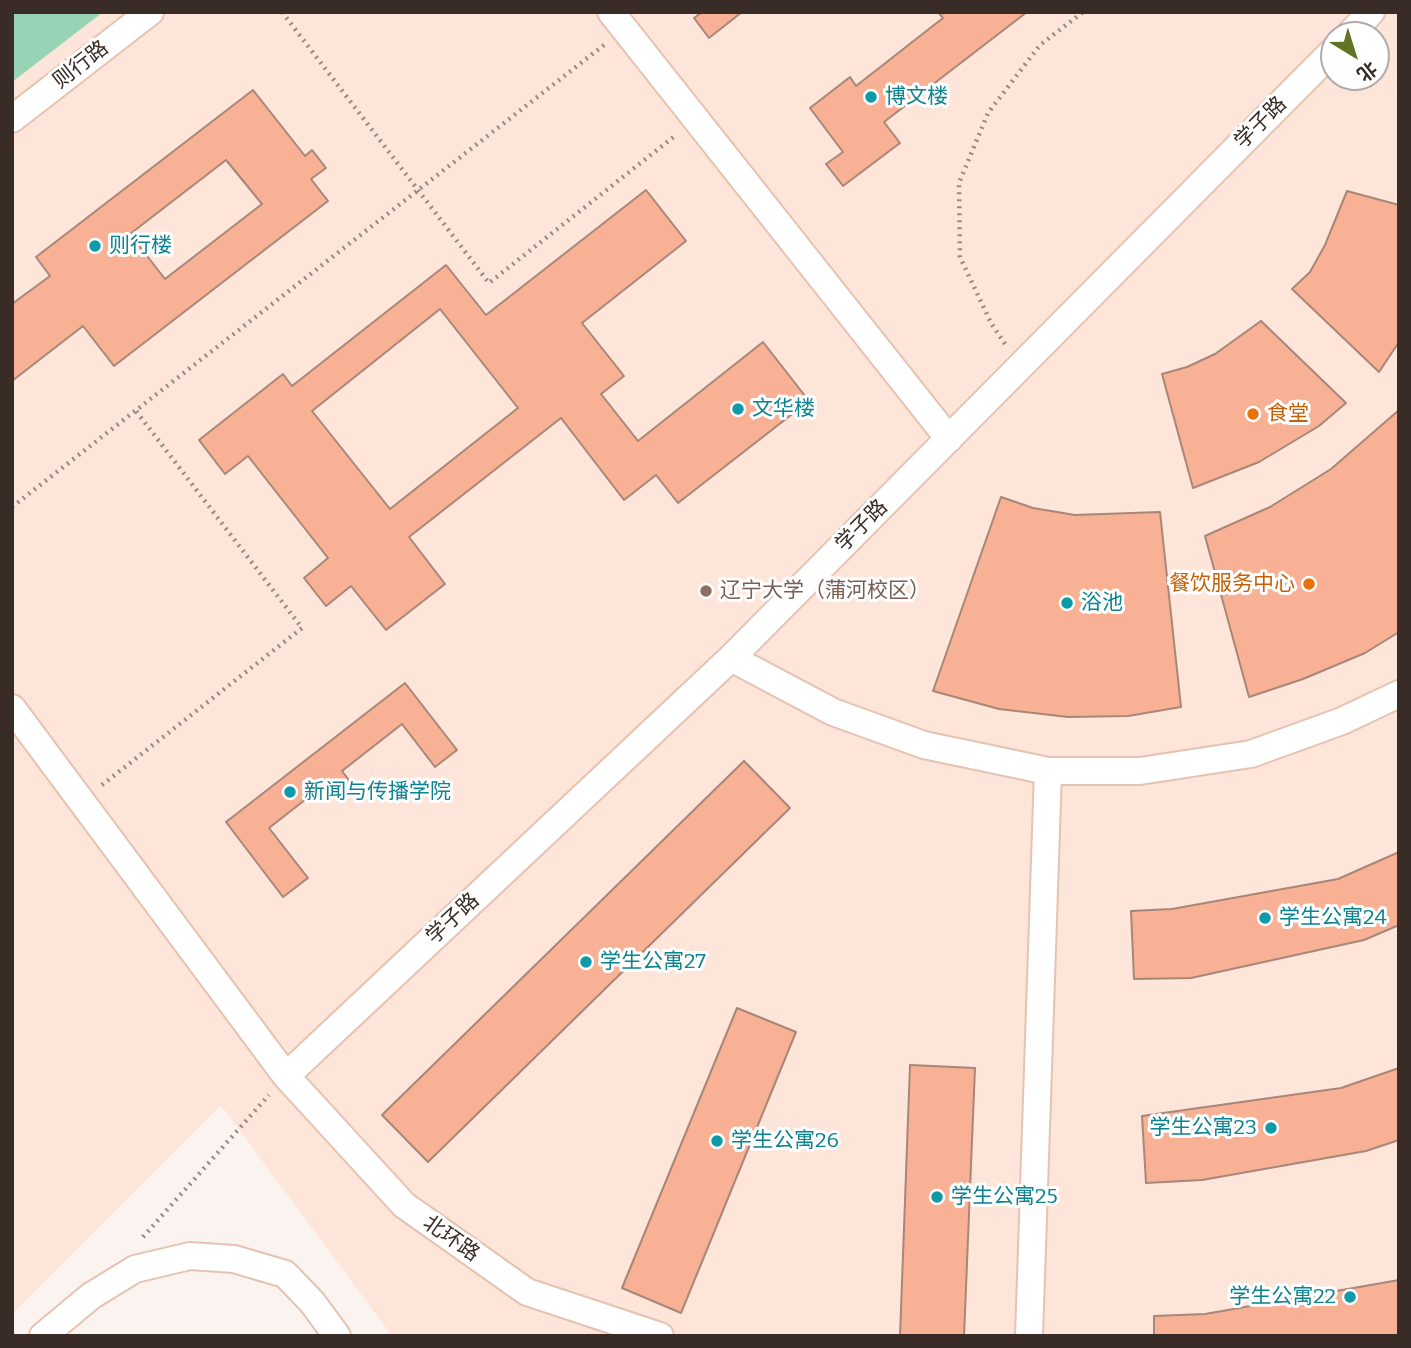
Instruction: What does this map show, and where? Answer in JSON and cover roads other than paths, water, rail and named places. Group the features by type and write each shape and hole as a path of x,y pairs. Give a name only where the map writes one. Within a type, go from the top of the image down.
{"street":[{"name":"则行路","path":"12,119 150,12"},
{"path":"617,21 949,439"},
{"name":"学子路","path":"286,1076 731,658 1320,64"},
{"path":"731,658 833,712 924,745 1048,771 1140,771 1251,754 1342,721 1399,694"},
{"name":"北环路","path":"12,708 286,1076 404,1205 527,1292 660,1336"},
{"path":"1029,1336 1048,771"},
{"path":"43,1336 91,1296 135,1269 190,1256 234,1259 285,1274 313,1302 337,1336"}],"place":[{"name":"博文楼","path":"871,97"},
{"name":"则行楼","path":"95,246"},
{"name":"文华楼","path":"738,409"},
{"name":"食堂","path":"1253,414"},
{"name":"餐饮服务中心","path":"1309,584"},
{"name":"辽宁大学（蒲河校区）","path":"706,591"},
{"name":"浴池","path":"1067,603"},
{"name":"新闻与传播学院","path":"290,792"},
{"name":"学生公寓24","path":"1265,918"},
{"name":"学生公寓27","path":"586,962"},
{"name":"学生公寓23","path":"1271,1128"},
{"name":"学生公寓26","path":"717,1141"},
{"name":"学生公寓25","path":"937,1197"},
{"name":"学生公寓22","path":"1350,1297"}]}
